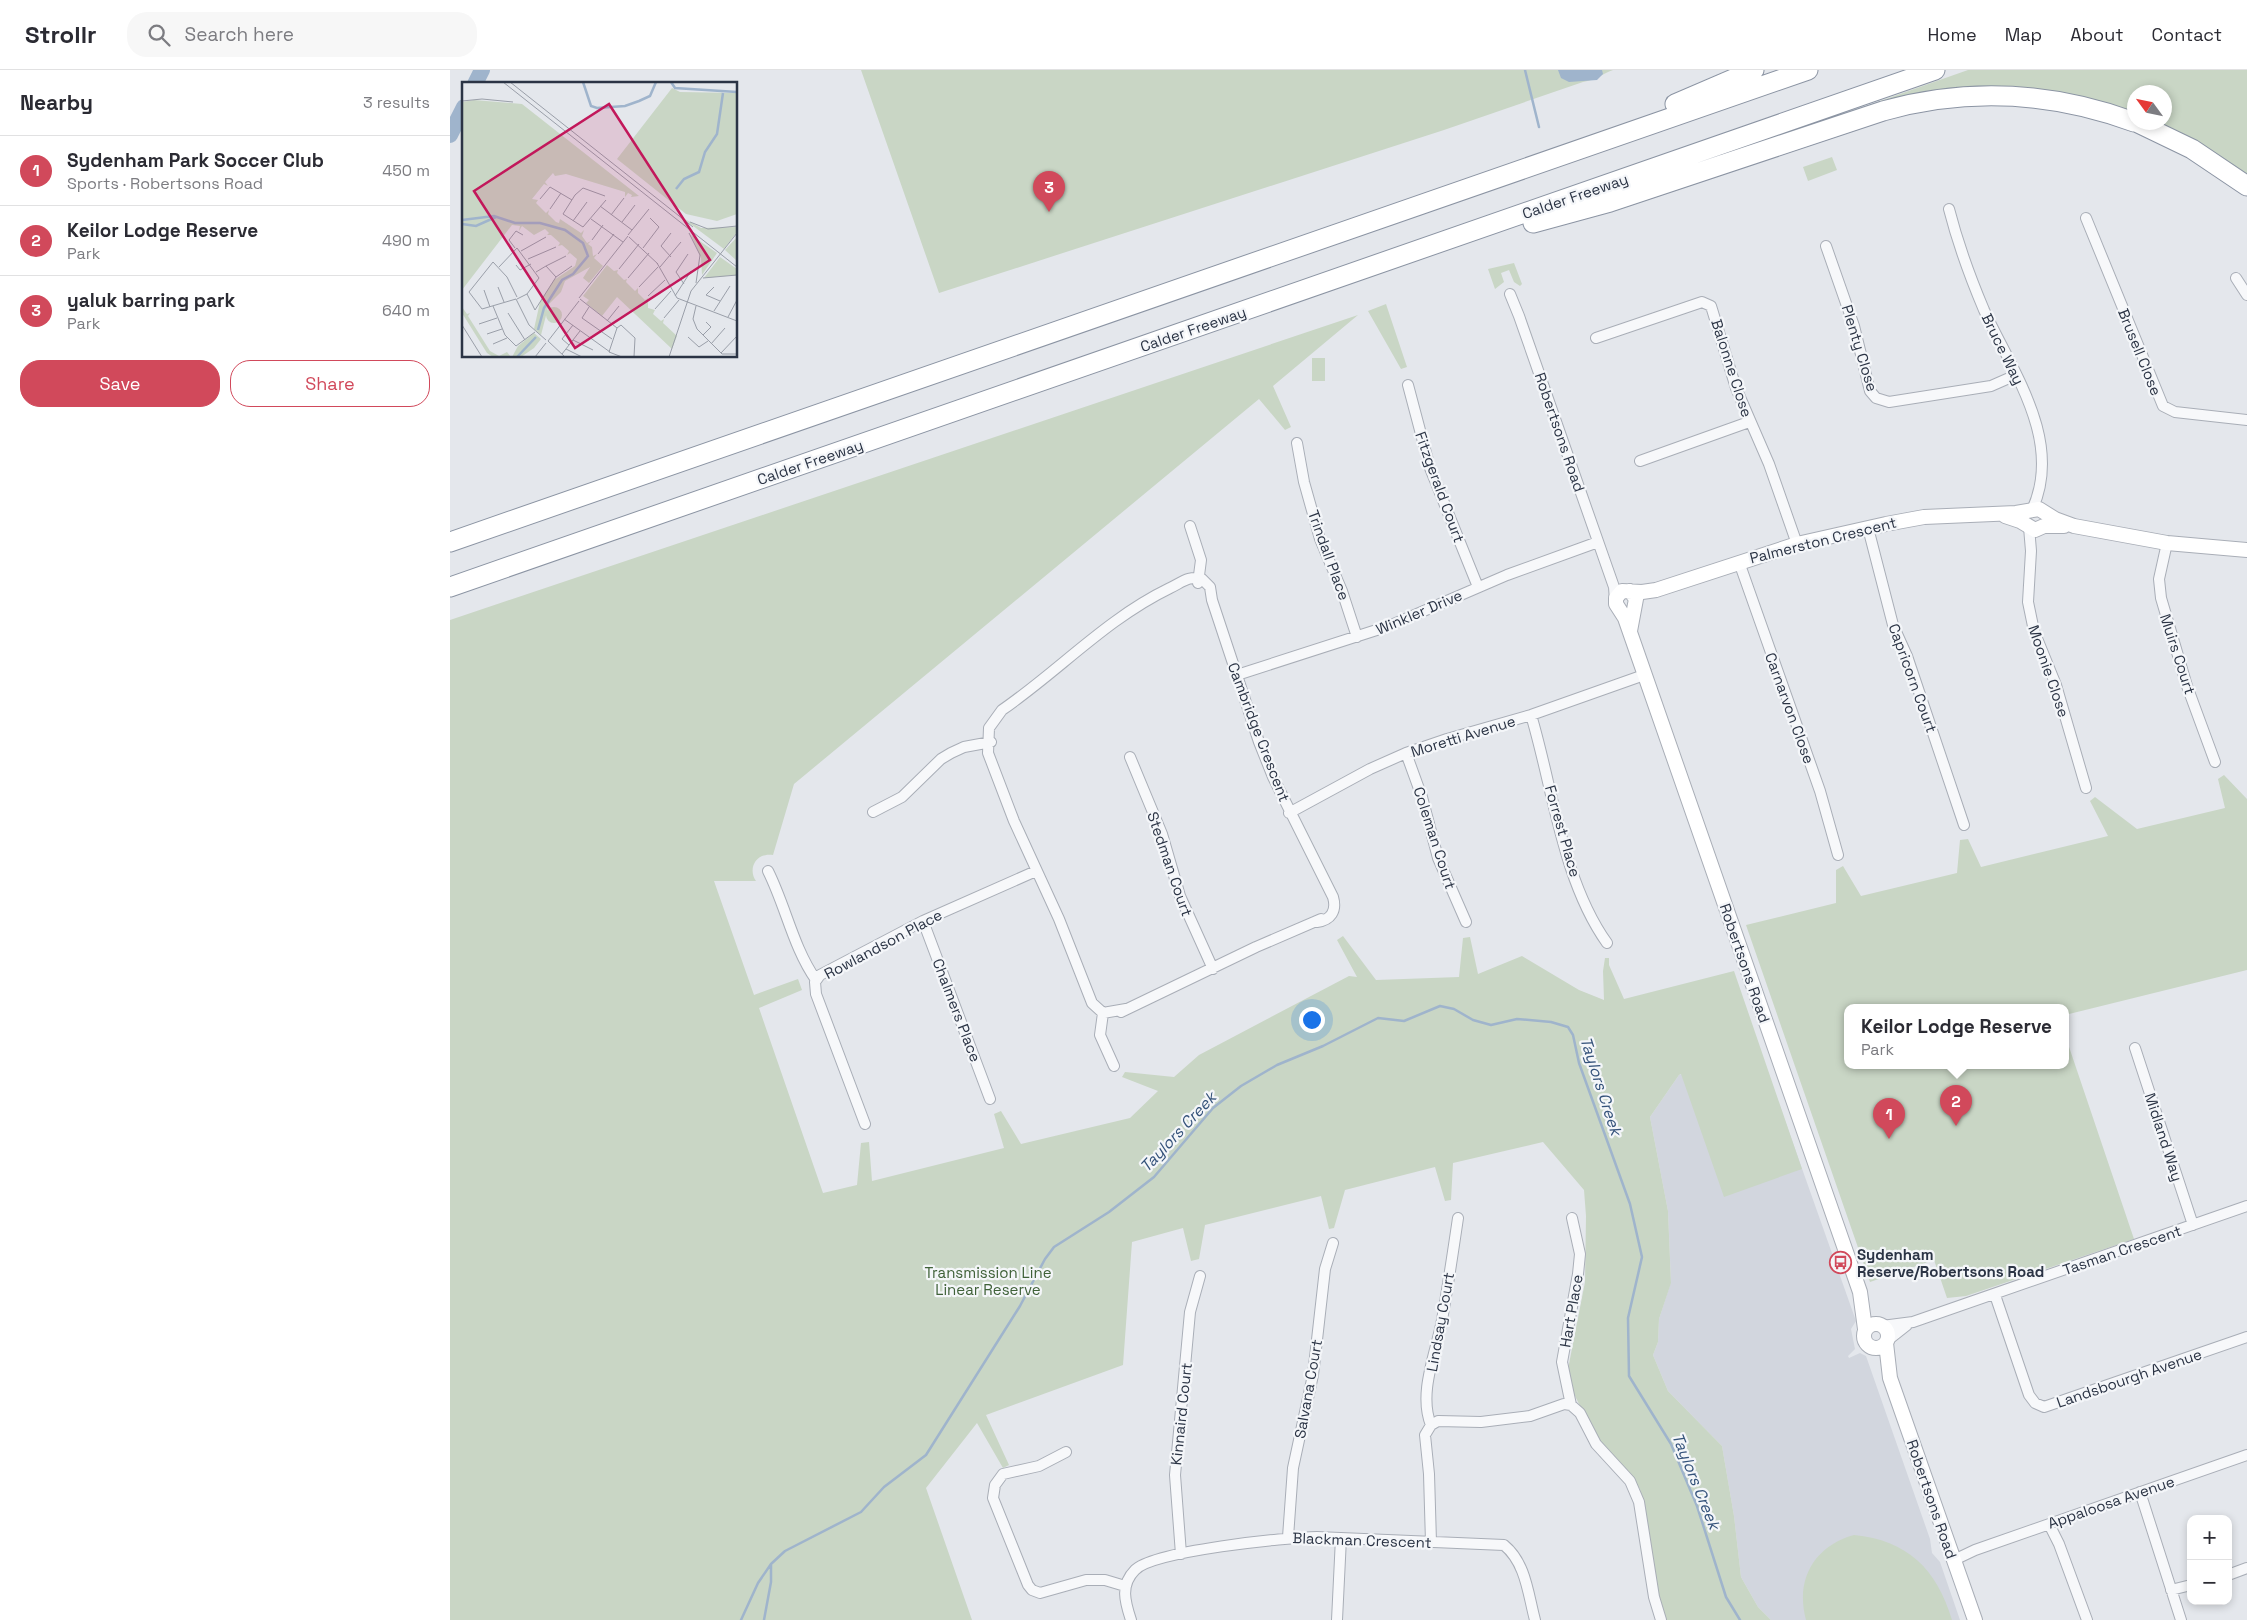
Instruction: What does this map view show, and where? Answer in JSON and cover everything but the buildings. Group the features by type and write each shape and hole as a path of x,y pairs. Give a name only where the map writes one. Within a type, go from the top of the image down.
{"highway":[{"path":"1536,164 1754,70"},
{"path":"450,542 1808,70"},
{"name":"Calder Freeway","path":"450,587 1935,70"},
{"path":"1271,302 1489,235 1610,202 1910,103 1964,96 2024,96 2082,106 2127,120"},
{"path":"2151,130 2192,150 2247,186"}],"street":[{"name":"Bruce Way","path":"1948,209 1968,271 2033,410 2041,448 2043,470 2036,519"},
{"name":"Brusell Close","path":"2086,218 2163,406 2175,412 2247,420"},
{"name":"Plenty Close","path":"1826,246 1854,326 1870,391 1876,398 1889,402 1991,386 2016,375"},
{"path":"2236,278 2247,295"},
{"name":"Robertsons Road","path":"1510,294 1520,316 1614,587 1617,605 1630,634 1860,1292 1865,1329"},
{"name":"Balonne Close","path":"1596,338 1702,302 1708,304 1712,309 1736,388 1769,464 1797,544"},
{"name":"Fitzgerald Court","path":"1408,385 1430,468 1478,587"},
{"path":"1640,461 1750,422"},
{"name":"Trindall Place","path":"1296,443 1304,482 1320,539 1342,591 1357,637"},
{"name":"Palmerston Crescent","path":"1617,605 1626,612 1632,598 1739,562 1797,544 1924,517 1995,514 2036,519 2167,543 2247,550"},
{"name":"Moonie Close","path":"2036,519 2031,551 2028,602 2034,632 2056,685 2086,788"},
{"path":"1114,1066 1101,1041 1102,1016 1086,991 1067,938 1014,822 994,766 989,742 996,723 1016,700 1115,620 1176,586 1198,580 1201,560 1190,526"},
{"name":"Capricorn Court","path":"1868,528 1893,625 1907,656 1964,825"},
{"name":"Winkler Drive","path":"1236,675 1396,624 1478,587 1598,542"},
{"name":"Muirs Court","path":"2167,543 2160,579 2160,598 2187,686 2214,762"},
{"name":"Carnarvon Close","path":"1739,562 1820,791 1838,855"},
{"path":"1607,570 1632,598"},
{"name":"Cambridge Crescent","path":"1102,1016 1126,1009 1213,970 1256,947 1316,922 1332,909 1326,887 1289,813 1259,742 1212,600 1198,580"},
{"path":"1617,605 1619,593 1632,598"},
{"name":"Robertsons Road","path":"1630,634 1632,598"},
{"name":"Moretti Avenue","path":"1289,813 1370,769 1406,753 1446,739 1531,715 1644,674"},
{"name":"Forrest Place","path":"1531,715 1570,862 1582,896 1607,943"},
{"path":"873,812 902,797 941,759 951,753 989,742"},
{"name":"Coleman Court","path":"1406,753 1422,797 1438,858 1466,922"},
{"name":"Stedman Court","path":"1130,757 1162,834 1180,896 1213,970"},
{"path":"768,871 796,943 807,967 816,980"},
{"name":"Rowlandson Place","path":"865,1124 816,994 816,980 828,971 923,921 1036,871"},
{"name":"Chalmers Place","path":"923,921 990,1099"},
{"name":"Midland Way","path":"2136,1048 2193,1225"},
{"name":"Tasman Crescent","path":"1881,1325 1912,1322 1995,1295 2247,1206"},
{"name":"Lindsay Court","path":"1431,1425 1426,1412 1428,1389 1442,1320 1458,1218"},
{"name":"Hart Place","path":"1571,1405 1562,1362 1579,1260 1579,1241 1572,1218"},
{"name":"Salvana Court","path":"1288,1537 1293,1468 1312,1375 1325,1269 1333,1243"},
{"name":"Kinnaird Court","path":"1181,1554 1175,1475 1190,1312 1200,1276"},
{"name":"Robertsons Road","path":"1860,1292 1881,1325"},
{"name":"Landsbourgh Avenue","path":"1995,1295 2029,1396 2035,1403 2044,1407 2247,1337"},
{"name":"Tasman Crescent","path":"1887,1342 1912,1322"},
{"path":"1872,1324 1881,1325 1887,1332 1887,1342 1880,1348 1872,1348 1864,1340 1865,1329 1872,1324"},
{"name":"Robertsons Road","path":"1887,1342 1890,1378"},
{"name":"Robertsons Road","path":"1872,1348 1890,1378 1975,1620"},
{"path":"1431,1542 1429,1474 1425,1435 1431,1425 1441,1420 1481,1422 1530,1416 1564,1404 1571,1405 1580,1413 1596,1444 1623,1472 1635,1491 1639,1502 1654,1598 1661,1620"},
{"path":"1066,1452 1039,1466 1002,1474 994,1488 993,1498 1028,1585 1032,1590 1040,1593 1086,1580 1105,1580 1125,1586 1126,1606 1131,1620"},
{"name":"Appaloosa Avenue","path":"1953,1557 2247,1454"},
{"path":"2136,1493 2181,1620"},
{"path":"2052,1523 2059,1534 2059,1544 2087,1620"},
{"name":"Blackman Crescent","path":"1125,1586 1135,1570 1143,1564 1181,1554 1288,1537 1504,1545 1513,1553 1521,1565 1535,1620"},
{"path":"1337,1620 1341,1538"},
{"path":"2232,1574 2247,1568"},
{"path":"2172,1593 2187,1587"},
{"path":"2172,1593 2187,1591"}],"shaded area":[{"path":"1759,1047 1856,1321 1851,1329 1855,1349 1848,1356 1849,1358 1860,1353 1866,1356 1930,1539 1932,1553 1940,1562 1960,1620 1771,1620 1758,1607 1741,1577 1734,1516 1722,1446 1668,1391 1653,1355 1658,1342 1659,1319 1671,1282 1668,1211 1650,1117 1679,1075"}],"green space":[{"path":"861,70 1613,70 1592,80 1444,130 939,293"},
{"path":"1968,70 2247,70 2247,179 2163,130 2172,130 2172,85 2127,85 2127,114 2000,89 1630,189"},
{"path":"1832,157 1837,170 1808,181 1803,167"},
{"path":"1514,263 1522,284 1520,286 1514,282 1509,270 1501,273 1504,282 1495,289 1488,269"},
{"path":"1386,304 1407,367 1401,369 1368,311"},
{"name":"Transmission Line Linear Reserve","path":"1358,315 1273,386 1291,427 1285,430 1259,399 794,784 773,855 758,858 753,866 753,876 756,881 714,881 754,995 798,979 802,990 759,1008 823,1193 857,1185 861,1143 869,1142 872,1181 1004,1148 994,1114 1001,1111 1021,1144 1130,1118 1158,1091 1122,1077 1125,1072 1174,1077 1199,1055 1349,976 1357,977 1337,940 1343,936 1376,980 1459,977 1463,938 1470,937 1478,974 1522,956 1579,990 1604,1000 1603,971 1605,958 1609,958 1609,965 1624,999 1734,971 1802,1169 1724,1197 1681,1074 1679,1075 1650,1117 1668,1211 1671,1283 1659,1319 1658,1342 1653,1355 1668,1391 1722,1446 1734,1516 1741,1577 1758,1607 1771,1620 1665,1620 1659,1602 1640,1489 1629,1473 1595,1436 1573,1392 1568,1369 1585,1282 1586,1216 1584,1190 1543,1142 1453,1163 1451,1200 1445,1201 1435,1167 1345,1190 1334,1228 1329,1229 1321,1196 1205,1225 1199,1259 1191,1261 1183,1228 1132,1242 1123,1365 986,1415 1009,1465 1003,1468 977,1423 926,1488 972,1620 450,1620 450,620"},
{"path":"1312,358 1325,358 1325,381 1312,381"},
{"path":"2224,775 2247,799 2247,970 2069,1014 2069,1004 1844,1004 1844,1069 2069,1069 2069,1047 2134,1239 1966,1296 1947,1298 1934,1260 1870,1282 1746,925 1836,903 1836,870 1843,866 1861,896 1957,873 1960,840 1968,839 1981,867 2108,836 2090,801 2095,797 2137,829 2225,808 2218,779"},
{"path":"1854,1535 1890,1543 1917,1560 1938,1586 1952,1620 1806,1620 1803,1591 1811,1567 1818,1556 1828,1547"}],"water":[{"path":"1558,70 1602,70 1603,74 1597,80 1569,82 1561,78"}],"waterway":[{"path":"476,82 482,70"},
{"path":"1525,70 1539,127"},
{"path":"450,135 462,111"},
{"name":"Taylors Creek","path":"741,1620 758,1583 771,1564 785,1551 861,1512 884,1487 926,1455 1020,1306 1045,1259 1054,1247 1109,1212 1154,1177 1213,1108 1241,1086 1277,1065 1323,1046 1378,1018 1404,1021 1440,1006 1454,1009 1473,1020 1491,1025 1517,1019 1551,1022 1568,1027 1573,1035 1579,1063 1630,1204 1642,1257 1628,1318 1629,1376 1671,1444 1697,1506 1726,1597 1740,1620"},
{"path":"764,1620 771,1582 771,1565"}],"place":[{"name":"yaluk barring park","path":"1049,212"},
{"name":"Keilor Lodge Reserve","path":"1956,1126"},
{"name":"Sydenham Park Soccer Club","path":"1889,1139"},
{"name":"Sydenham Reserve/Robertsons Road","path":"1841,1263"}]}
